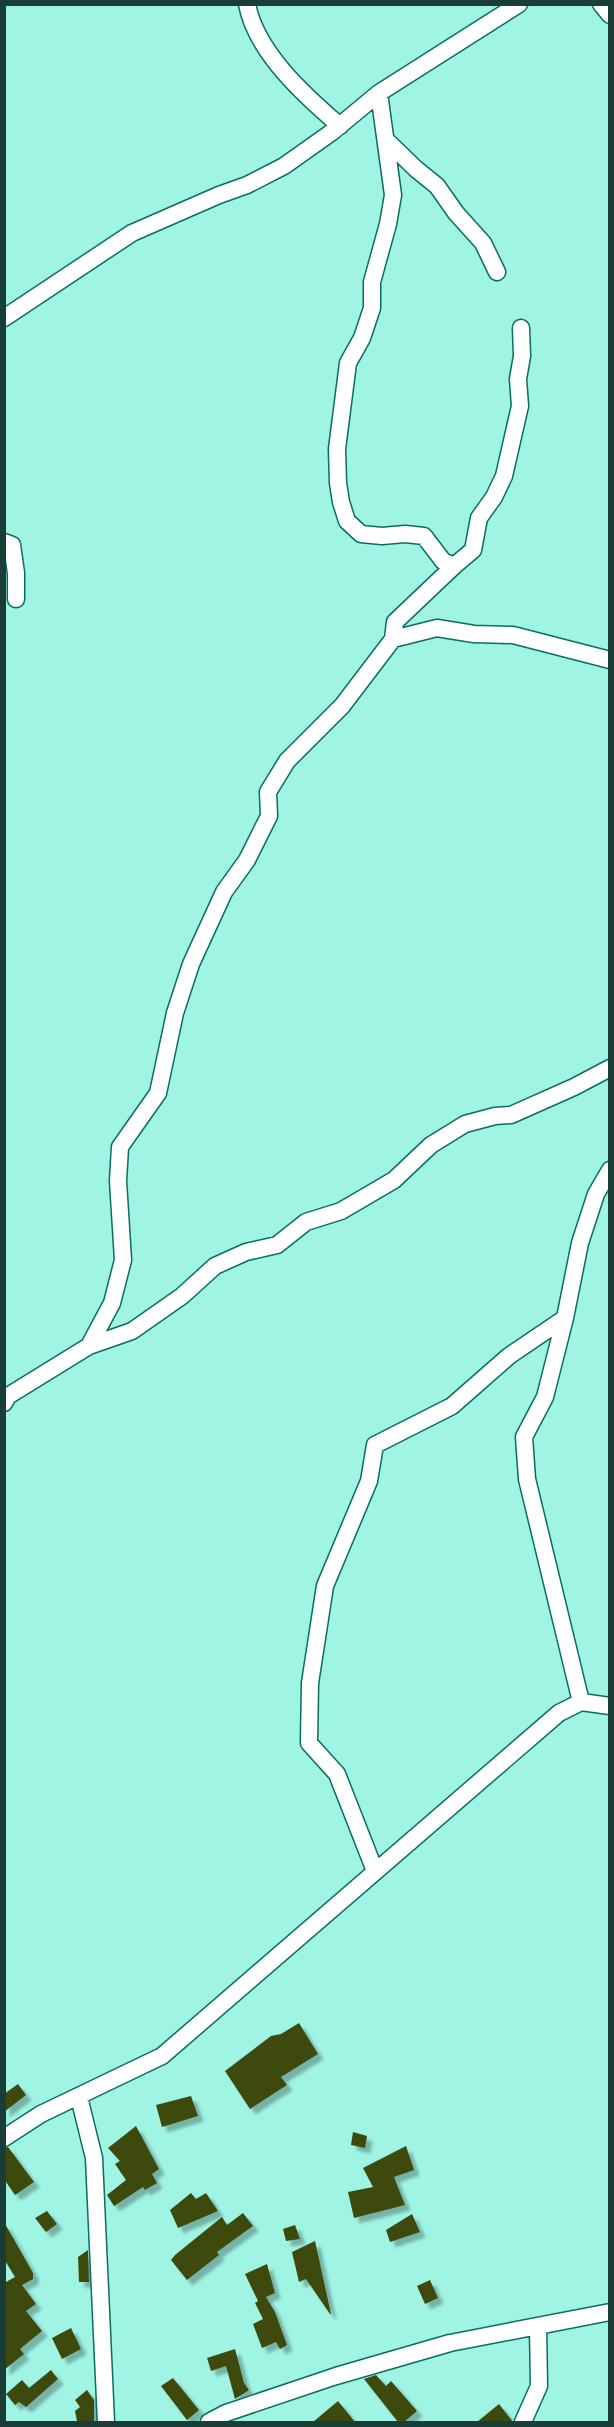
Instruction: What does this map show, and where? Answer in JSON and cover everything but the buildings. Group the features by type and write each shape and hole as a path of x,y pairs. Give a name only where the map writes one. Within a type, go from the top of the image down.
{"street":[{"path":"247,4 249,16 261,43 320,108 340,126"},
{"path":"4,318 132,233 247,185 284,166 340,126 379,93 519,4"},
{"path":"601,4 609,15"},
{"path":"379,93 393,195 388,224 372,282 372,308 362,338 348,363 337,449 340,502 347,521 361,534 424,536 443,561 453,566"},
{"path":"387,140 437,186 456,213 483,243 497,272"},
{"path":"89,1346 112,1303 123,1260 118,1181 120,1147 158,1093 175,1013 190,964 224,892 247,860 269,816 268,792 287,761 342,705 393,639 395,622 453,566 473,550 479,518 494,497 504,476 520,406 518,380 522,356 521,328"},
{"path":"4,542 12,545 16,573 16,599"},
{"path":"393,639 437,628 474,634 513,635 609,660"},
{"path":"6,1399 89,1346 132,1331 182,1296 215,1266 246,1252 277,1245 306,1222 341,1211 394,1180 431,1146 465,1124 495,1116 512,1115 574,1088 609,1068"},
{"path":"580,1702 527,1479 524,1437 545,1397 565,1318 580,1243 596,1194 609,1170"},
{"path":"375,1871 337,1774 309,1743 310,1683 325,1586 369,1480 375,1445 452,1406 509,1356 565,1318"},
{"path":"4,2138 41,2114 162,2056 560,1713 580,1702 609,1706"},
{"path":"80,2097 94,2158 106,2422"},
{"path":"209,2422 226,2413 336,2376 450,2343 609,2312"},
{"path":"523,2422 539,2386 538,2326"}]}
